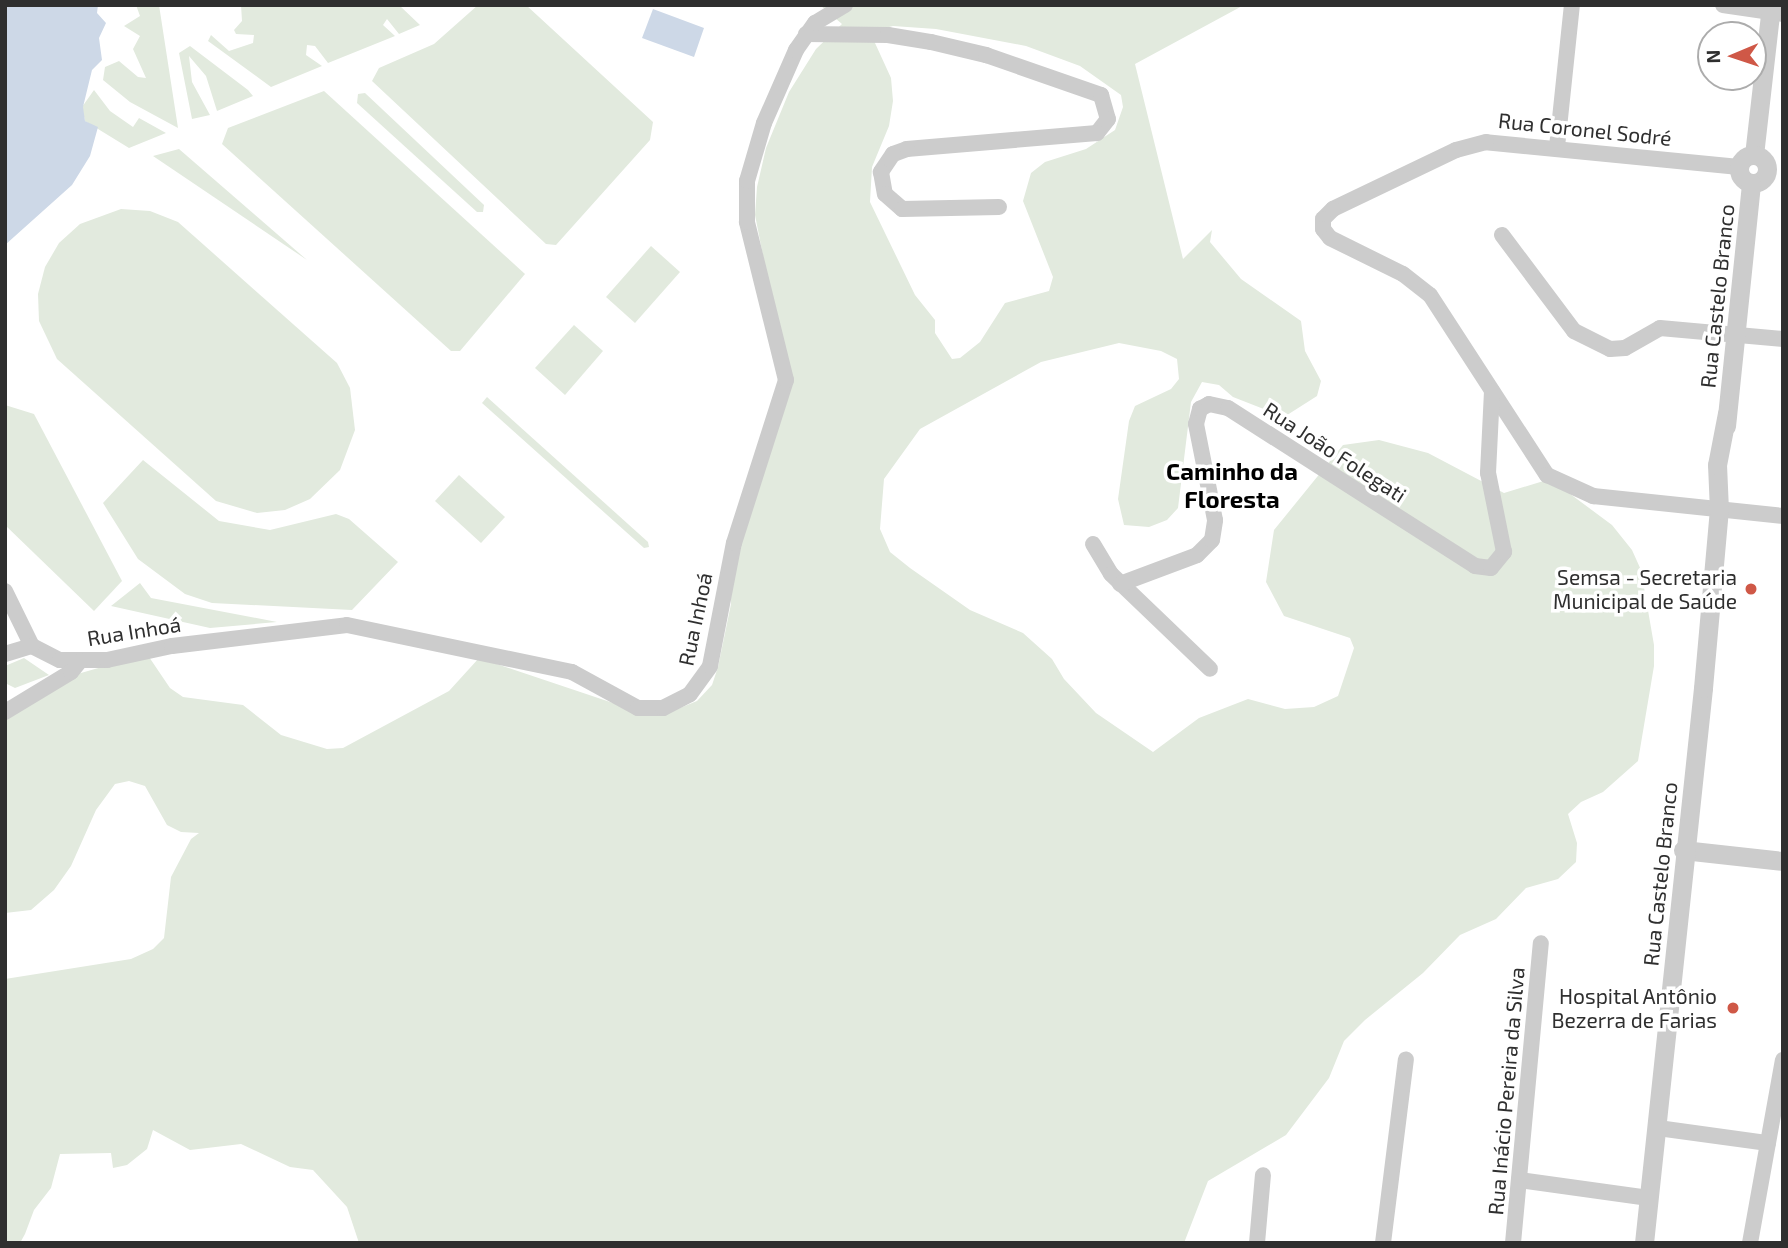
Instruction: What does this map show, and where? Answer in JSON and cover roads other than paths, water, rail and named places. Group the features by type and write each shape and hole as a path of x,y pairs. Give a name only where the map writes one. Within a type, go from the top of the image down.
{"street":[{"name":"Rua Inhoá","path":"80,661 347,625 572,672 646,710 671,706 697,689 710,666 734,543 785,389 785,364 747,222 746,191 764,123 806,34 822,17 845,5"},
{"path":"1557,147 1572,5"},
{"path":"1723,5 1774,11 1761,166"},
{"path":"806,34 888,35 931,41 986,55 1101,95 1108,105 1108,118 1097,133 907,149 888,159 881,172 885,194 902,209 999,207"},
{"name":"Rua Coronel Sodré","path":"1492,391 1422,287 1330,237 1323,224 1333,209 1466,146 1499,141 1761,166"},
{"name":"Rua Castelo Branco","path":"1644,1243 1720,510 1729,476 1727,413 1751,183 1742,178 1761,166"},
{"path":"1502,235 1574,331 1610,349 1625,348 1660,328 1783,339"},
{"path":"1492,391 1539,467 1564,485 1593,496 1783,516"},
{"name":"Rua João Folegati","path":"1121,583 1197,555 1212,540 1215,520 1196,424 1200,409 1209,404 1228,408 1475,566 1486,569 1496,565 1504,552 1488,473 1492,391"},
{"path":"1093,544 1105,567 1210,669"},
{"path":"5,591 32,646 51,657 80,661"},
{"path":"5,654 32,646"},
{"path":"5,712 71,672 80,661"},
{"path":"1683,850 1783,861"},
{"name":"Rua Inácio Pereira da Silva","path":"1513,1243 1541,943"},
{"path":"1383,1243 1406,1059"},
{"path":"1751,1243 1783,1060"},
{"path":"1658,1128 1768,1143"},
{"path":"1257,1243 1263,1175"},
{"path":"1519,1180 1649,1198"}],"water":[{"path":"5,5 98,5 97,13 106,23 99,38 102,60 92,70 83,107 85,121 98,127 90,156 72,185 5,245"},
{"path":"653,9 704,28 694,57 642,38"}],"place":[{"name":"Semsa - Secretaria Municipal de Saúde","path":"1751,589"},
{"name":"Hospital Antônio Bezerra de Farias","path":"1733,1008"}],"district":[{"name":"Caminho da Floresta","path":"1232,485"}]}
